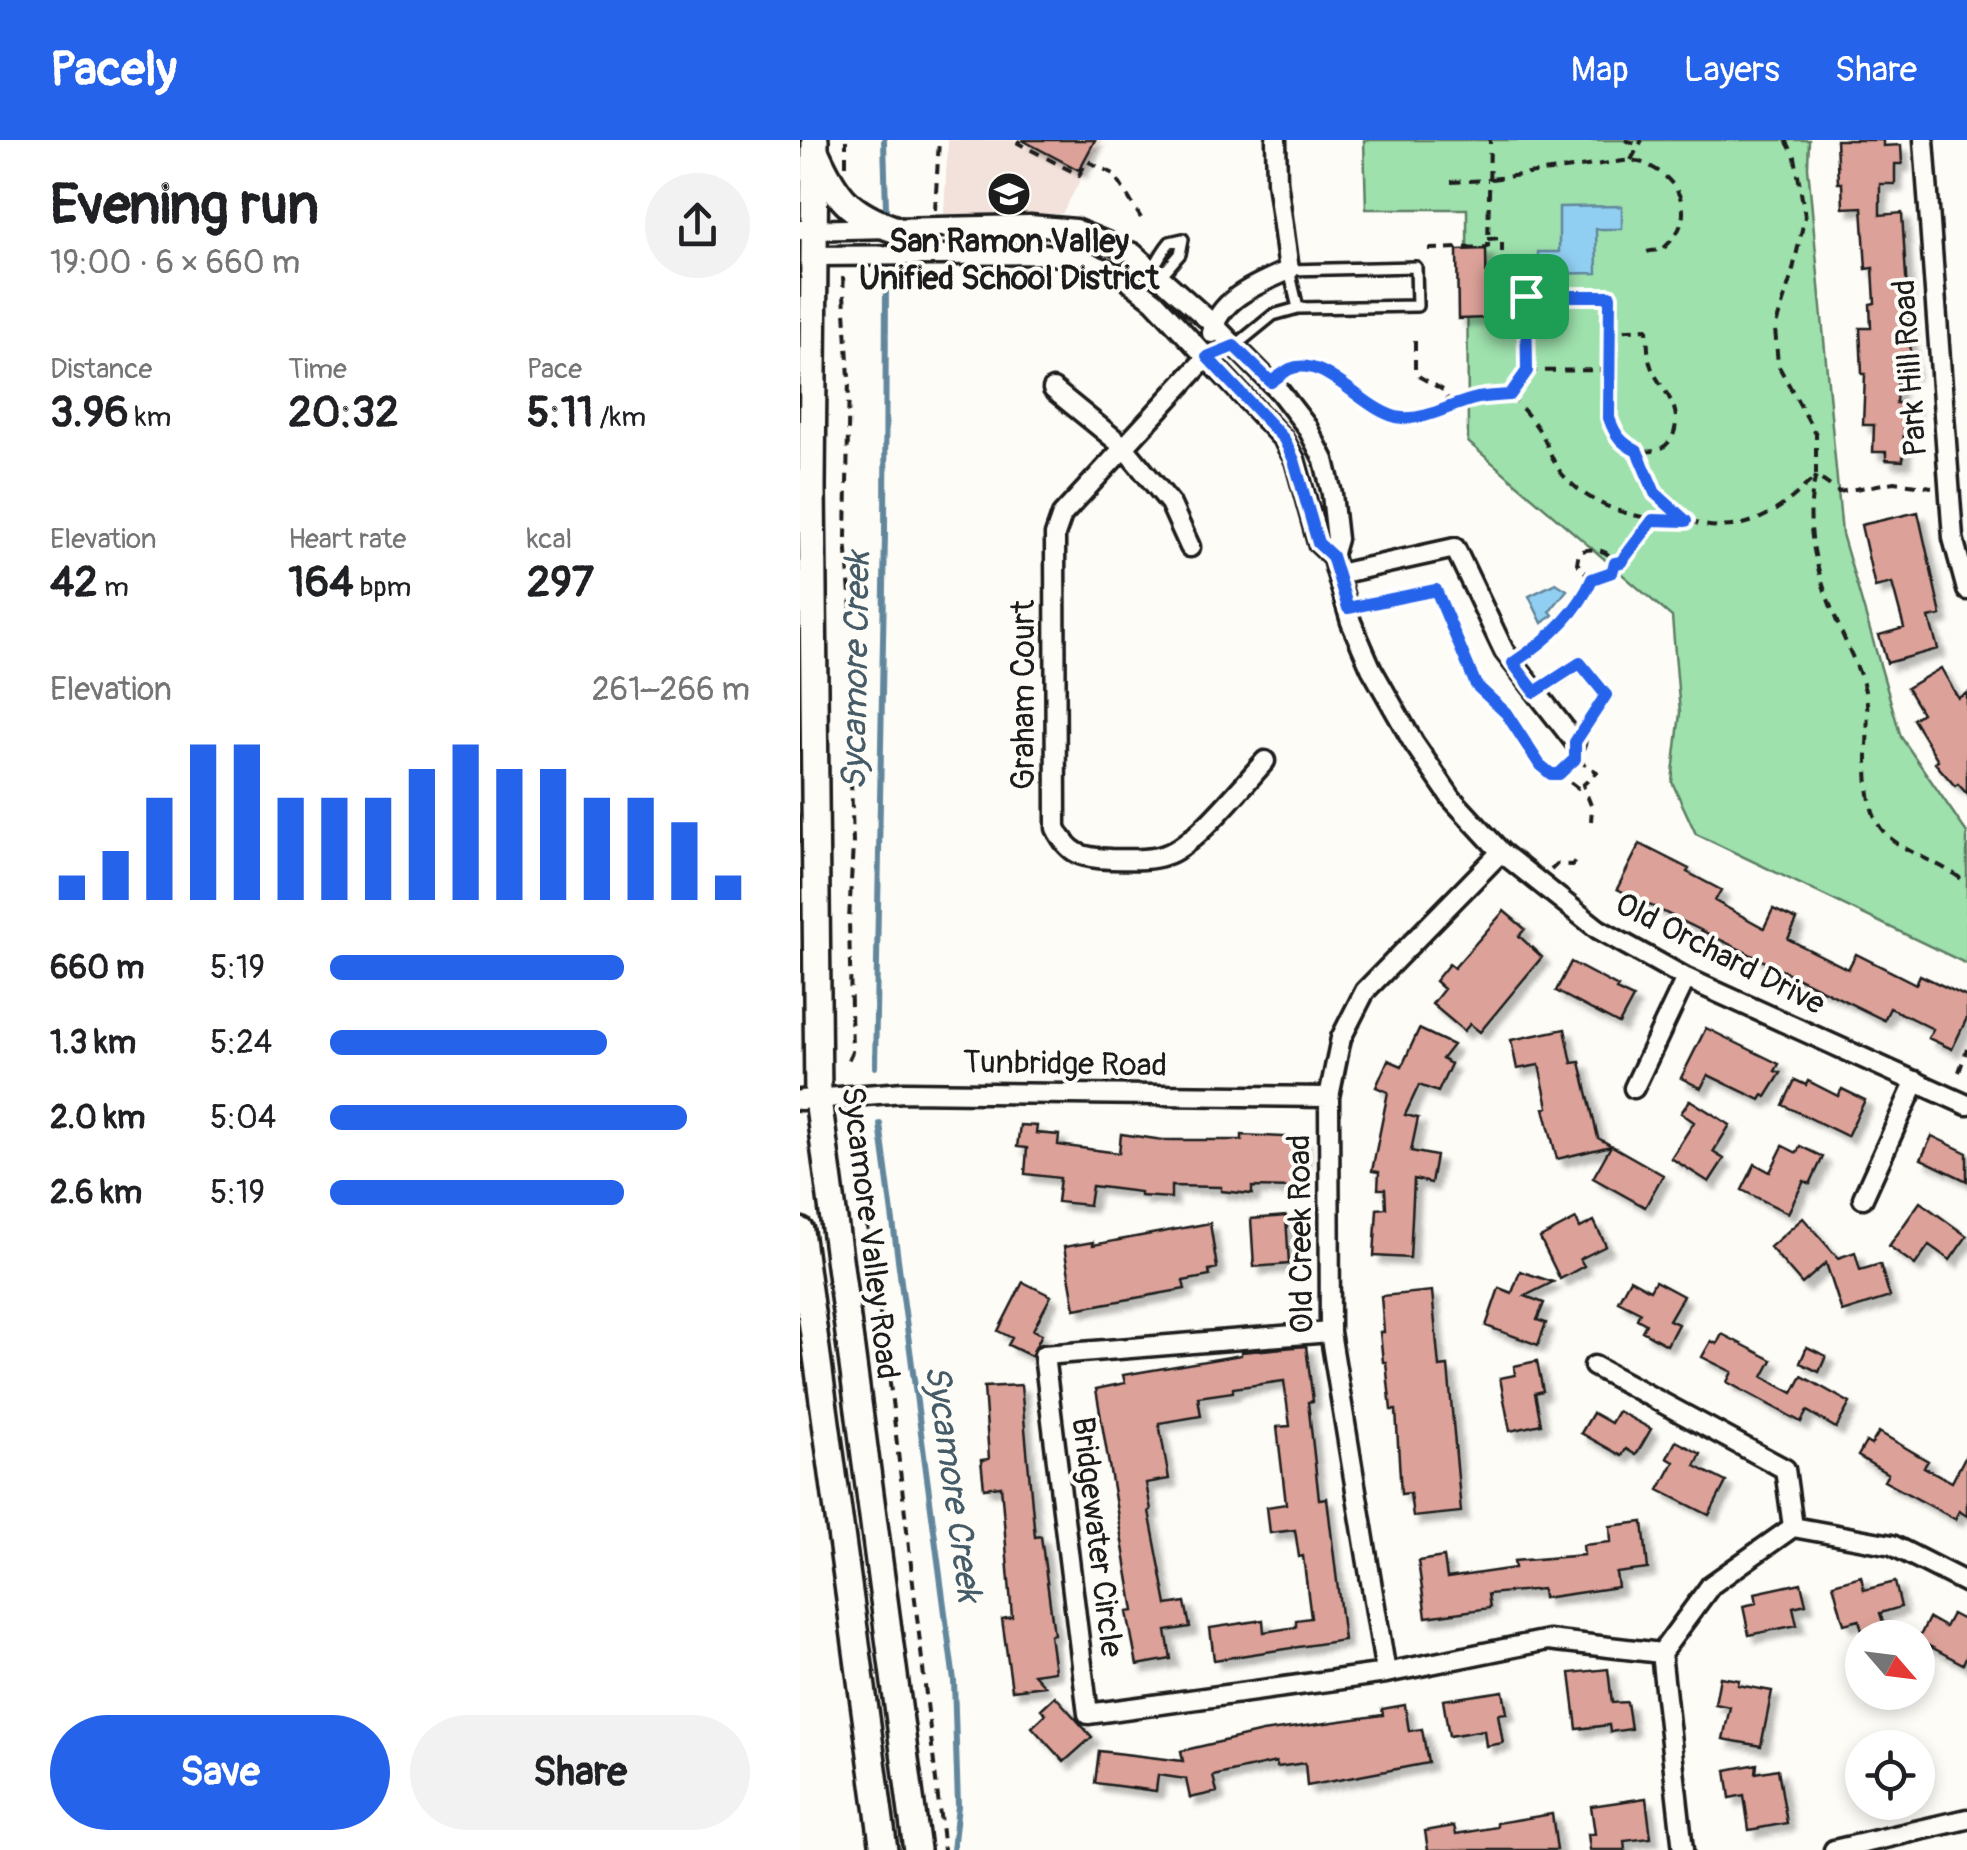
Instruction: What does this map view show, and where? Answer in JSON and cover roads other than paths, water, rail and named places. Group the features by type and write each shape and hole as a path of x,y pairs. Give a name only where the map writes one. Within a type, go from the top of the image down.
{"main road":[{"path":"815,145 831,184 851,208 894,229"},
{"name":"Sycamore Valley Road","path":"815,145 809,238 809,1099 917,1850"},
{"name":"Sycamore Valley Road","path":"800,1231 884,1850"}],"street":[{"path":"1207,357 1214,324 1234,298 1289,270 1277,181 1276,140"},
{"name":"Park Hill Road","path":"1924,140 1953,538 1967,590"},
{"name":"Old Orchard Drive","path":"809,238 894,229 1030,225 1075,229 1134,253 1214,324 1271,382 1307,427 1324,460 1332,494 1337,539 1335,565"},
{"name":"Old Orchard Drive","path":"809,238 1081,258 1104,267 1141,291 1284,439 1318,543 1335,565 1371,668 1412,742 1452,799 1501,852 1598,929 1686,978 1967,1105"},
{"name":"Graham Court","path":"1207,357 1062,516 1054,535 1056,828 1065,846 1083,858 1152,858 1169,854 1186,844 1265,761"},
{"path":"1052,389 1123,446 1170,503 1190,548"},
{"path":"1335,565 1455,548 1504,651 1575,742"},
{"name":"Old Creek Road","path":"1386,1672 1330,1332 1330,1097 1341,1038 1365,991 1501,852"},
{"path":"1634,1088 1686,978"},
{"path":"1863,1198 1916,1081"},
{"name":"Tunbridge Road","path":"809,1099 904,1092 1330,1097"},
{"name":"Bridgewater Circle","path":"1330,1332 1044,1355 1088,1714 1386,1672"},
{"path":"1594,1366 1785,1469 1793,1527"},
{"path":"1683,1850 1661,1652 1712,1585 1793,1527 1892,1546 1967,1582"},
{"path":"1386,1672 1548,1640 1661,1652"},
{"path":"1834,1850 1967,1819"}],"lane":[{"path":"1207,357 1234,346 1273,315 1298,308 1416,306 1416,267 1289,270 1298,308"},
{"path":"1141,291 1155,270"},
{"path":"1535,692 1580,663 1606,695 1575,742"}],"water":[{"path":"1622,206 1622,229 1596,229 1597,273 1539,274 1538,252 1559,252 1559,207"},
{"path":"1556,583 1567,590 1550,611 1553,615 1542,623 1529,596"}],"waterway":[{"name":"Sycamore Creek","path":"884,140 886,209"},
{"name":"Sycamore Creek","path":"875,1067 886,275"},
{"name":"Sycamore Creek","path":"880,1124 954,1681 958,1806 953,1850"}],"place":[{"name":"San Ramon Valley Unified School District","path":"1009,194"}]}
